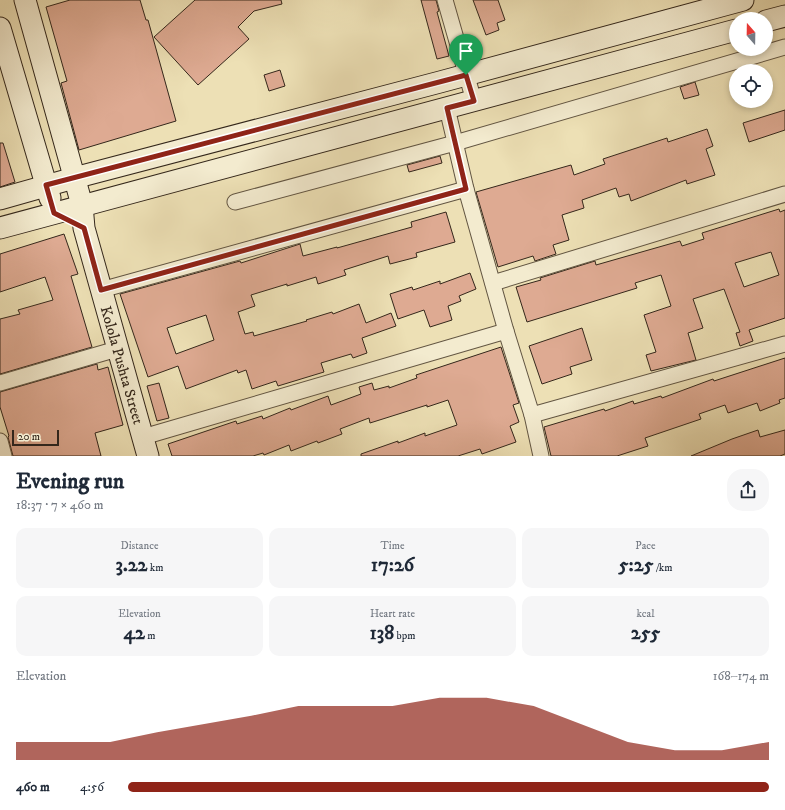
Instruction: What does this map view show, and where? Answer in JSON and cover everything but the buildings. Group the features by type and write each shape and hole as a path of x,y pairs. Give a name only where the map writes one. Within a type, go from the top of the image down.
{"main road":[{"name":"Kolola Pushta Street","path":"25,0 82,205 84,228 145,446"},
{"path":"0,199 46,185 466,75 743,0"},
{"path":"773,19 785,16"},
{"path":"0,28 4,57 54,213 84,228"},
{"path":"0,228 729,32"}],"street":[{"path":"445,0 474,101"},
{"path":"235,202 455,143 785,47"},
{"path":"447,108 466,189 506,331 532,415 540,456"},
{"path":"101,290 466,189"},
{"path":"493,283 785,194"},
{"path":"145,446 506,331"},
{"path":"532,415 785,344"},
{"path":"0,383 117,349"},
{"path":"0,441 4,456"}],"route":[{"path":"466,75 474,101 447,108 466,189 101,290 84,228 54,213 46,185 466,75"}]}
